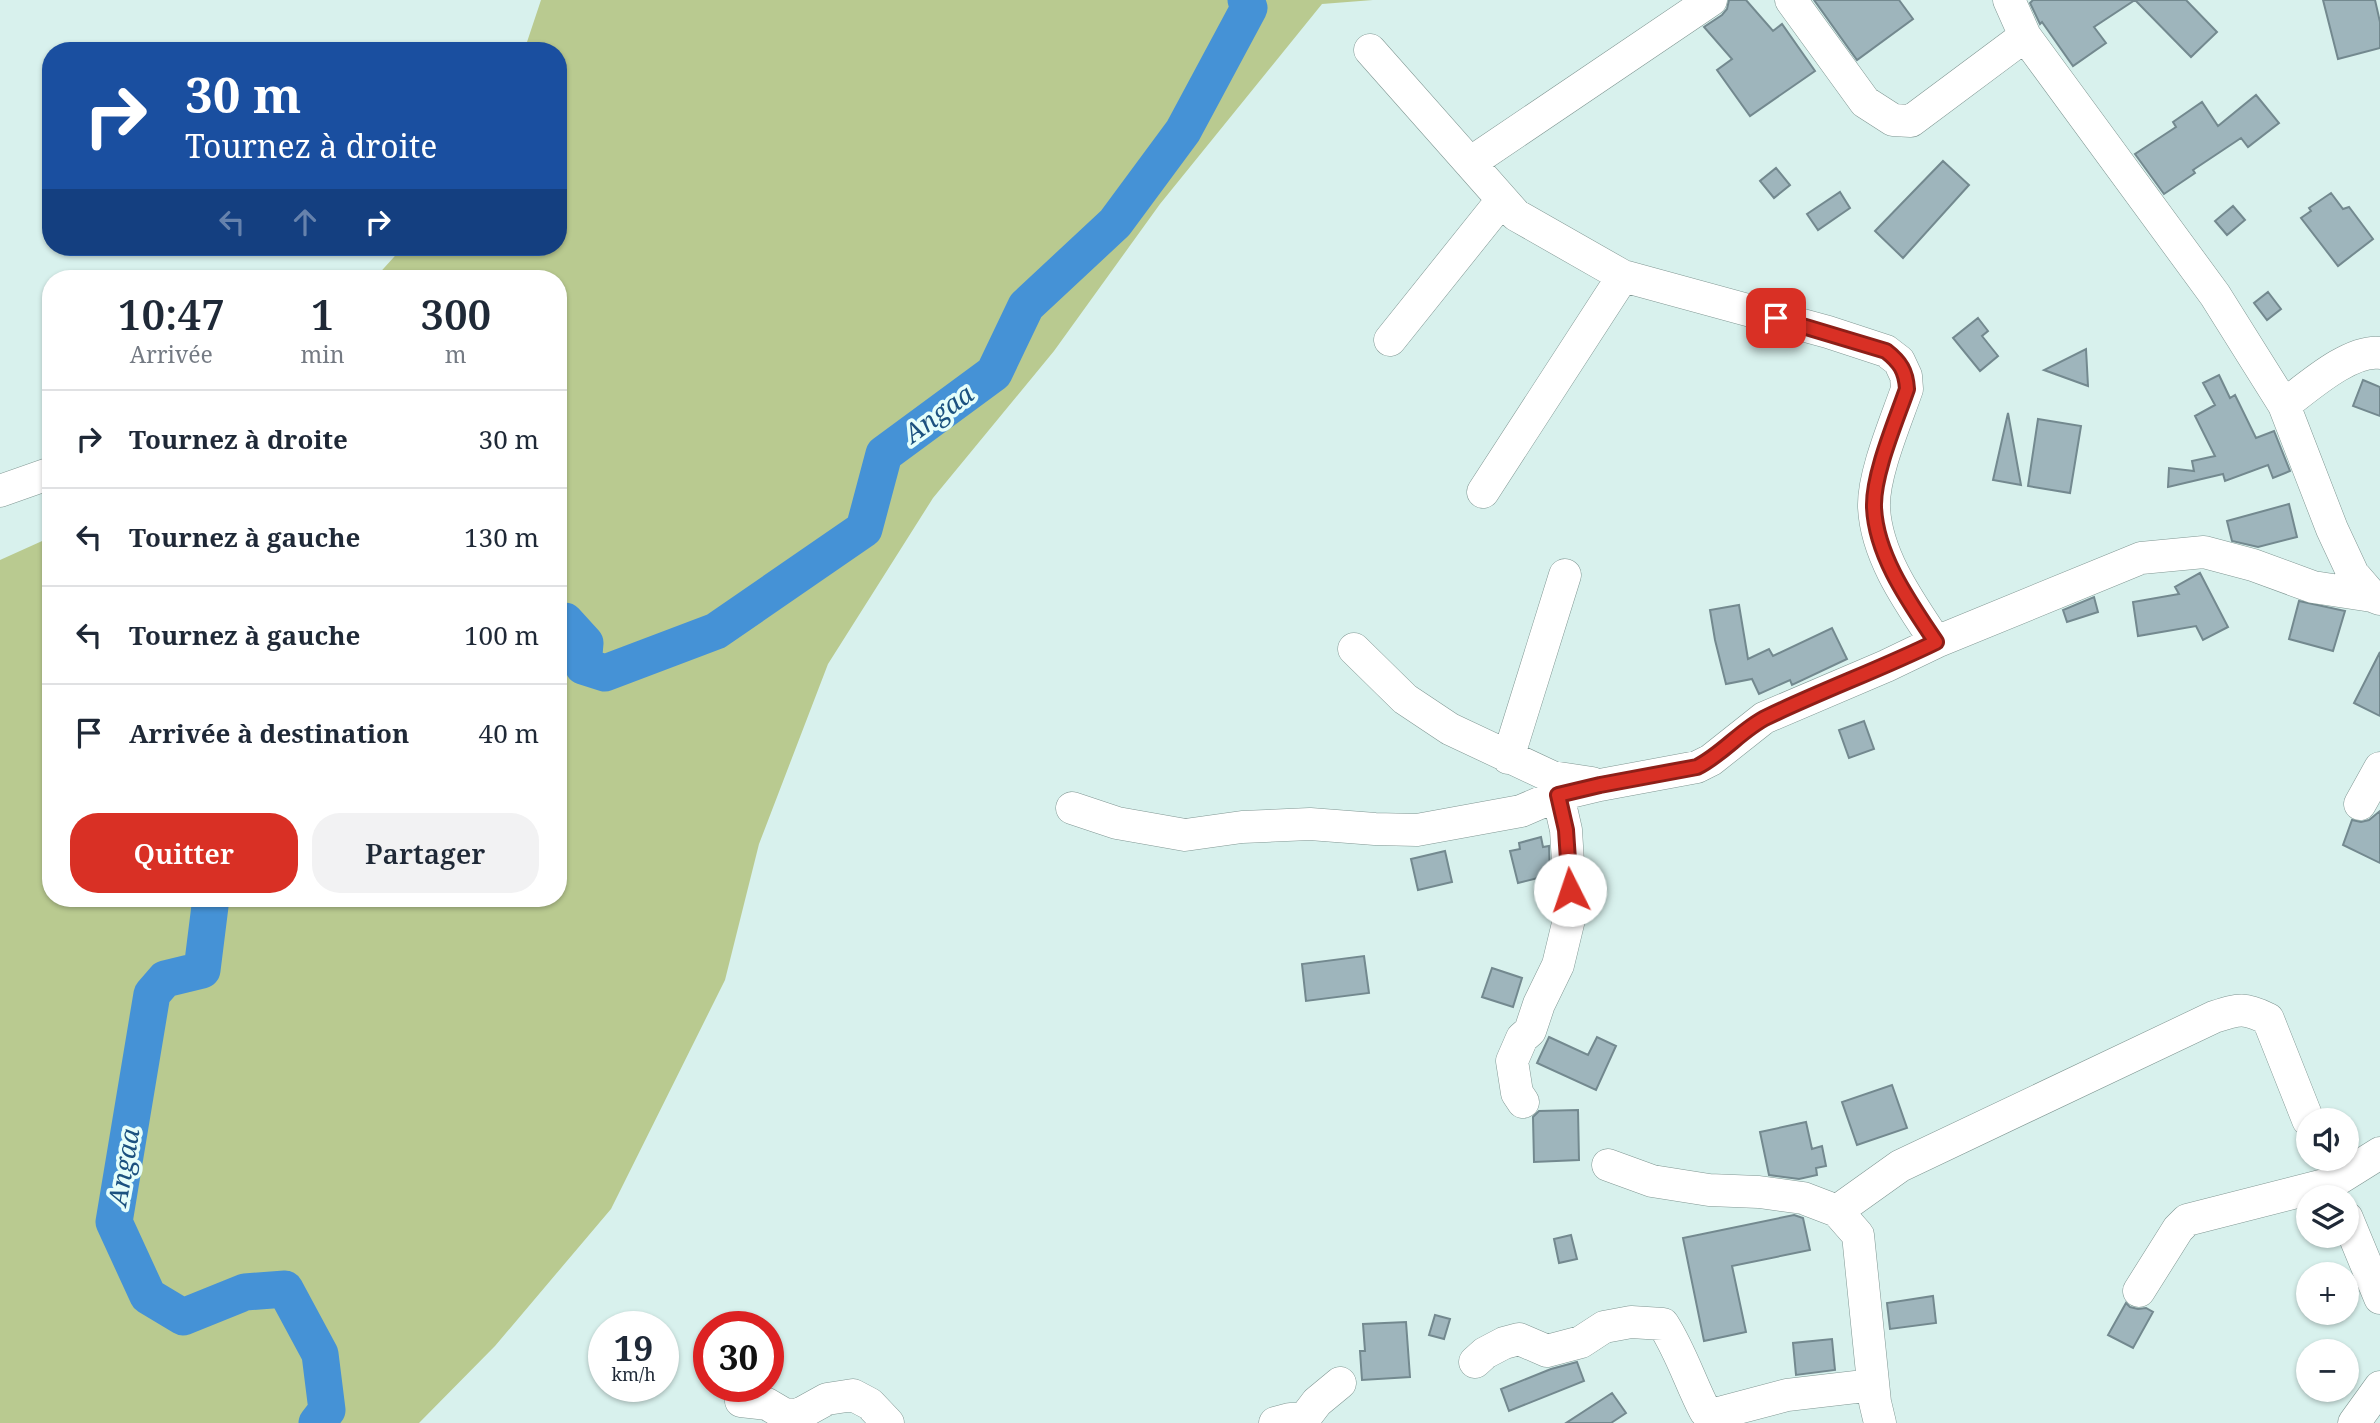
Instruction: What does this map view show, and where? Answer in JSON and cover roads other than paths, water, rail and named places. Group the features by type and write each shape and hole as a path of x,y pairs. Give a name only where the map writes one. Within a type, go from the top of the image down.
{"street":[{"path":"1470,163 1711,0"},
{"path":"1791,0 1864,102 1893,120 1911,121 2025,36"},
{"path":"2009,0 2025,36 2215,295 2284,405 2332,529 2353,574 2376,598"},
{"path":"1370,50 1516,215 1623,276 1828,332 1886,351 1899,361 1906,376 1907,389 1877,482 1874,507 1880,538 1892,568 1912,607 1936,642"},
{"path":"1390,340 1502,200"},
{"path":"1483,492 1623,276"},
{"path":"2284,405 2345,361 2373,352 2380,353"},
{"path":"0,491 42,476"},
{"path":"1072,808 1117,823 1185,835 1242,827 1310,824 1417,830 1521,810 1558,795 1697,767 1711,760 1764,718 1936,642 2141,558 2204,552 2253,565 2313,587 2376,598"},
{"path":"1508,758 1565,575"},
{"path":"1354,649 1405,699 1450,729 1552,777 1600,785"},
{"path":"2360,804 2380,768"},
{"path":"1523,1102 1517,1093 1512,1061 1522,1038 1530,1031 1539,1004 1558,965 1571,911 1566,830 1558,795"},
{"path":"1837,1211 1900,1166 2201,1023 2234,1011 2250,1010 2268,1019 2303,1108"},
{"path":"2139,1291 2178,1229 2187,1220 2331,1180 2380,1153"},
{"path":"1608,1166 1652,1181 1709,1190 1759,1192 1802,1198 1837,1211 1858,1235 1873,1385 1880,1423"},
{"path":"2359,1247 2380,1298"},
{"path":"1475,1362 1504,1343 1519,1339 1547,1351 1581,1342 1604,1326 1649,1322 1663,1324 1675,1342 1705,1411 1720,1413 1787,1395 1873,1385"},
{"path":"1294,1422 1340,1383"},
{"path":"2354,1423 2380,1387"},
{"path":"750,1402 767,1404 784,1414 798,1415 827,1399 853,1395 870,1404 888,1423"}],"waterway":[{"name":"Angaa","path":"567,623 585,643 583,666 605,673 716,631 864,529 884,454 994,373 1026,306 1115,223 1183,131 1249,8 1246,0"},
{"name":"Angaa","path":"210,907 202,970 165,979 152,994 114,1222 148,1296 183,1317 245,1292 285,1289 320,1354 327,1410 317,1423"}]}
